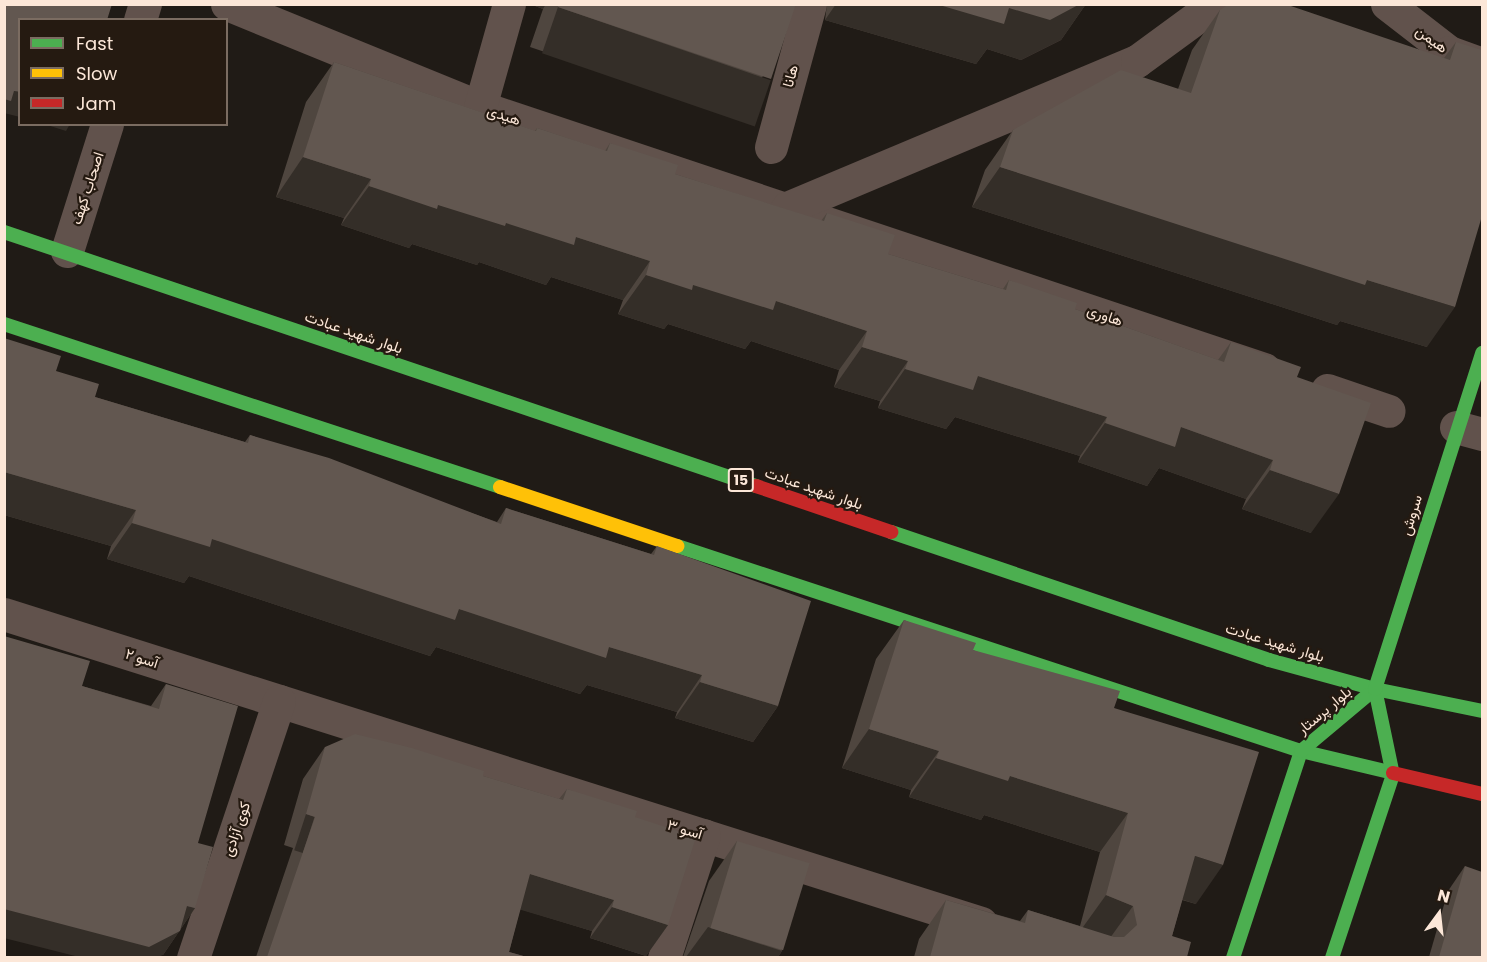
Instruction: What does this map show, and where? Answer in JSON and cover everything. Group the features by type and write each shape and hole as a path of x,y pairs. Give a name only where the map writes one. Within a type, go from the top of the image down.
{"main road":[{"name":"بلوار شهید عبادت","path":"4,232 67,251 1258,656 1374,689 1482,711"},
{"path":"4,324 1301,751 1394,775 1482,794"},
{"name":"سروش","path":"1374,689 1469,430 1482,352"},
{"name":"بلوار پرستار","path":"1233,957 1301,751 1374,689 1394,775"},
{"path":"1332,957 1394,775"}],"street":[{"name":"هیدی","path":"227,4 480,107 787,208"},
{"path":"480,107 509,4"},
{"name":"هانا","path":"771,147 810,4"},
{"path":"787,208 1137,61 1215,4"},
{"name":"هیمن","path":"1387,4 1449,52 1482,64"},
{"name":"اصحاب کهف","path":"67,251 106,126"},
{"name":"هاوری","path":"787,208 1389,411"},
{"name":"آسو ۲","path":"4,614 279,701"},
{"name":"آسو ۳","path":"279,701 1012,932"},
{"name":"کوی آزادی","path":"193,957 279,701"},
{"path":"664,957 704,835"}],"building":[{"path":"4,4 112,4 108,18 18,18 18,92 14,91 11,101 4,99"},
{"path":"559,4 796,4 771,79 558,7"},
{"path":"936,4 1080,4 1050,20 1009,8 1004,24"},
{"path":"1229,4 1285,4 1450,60 1456,42 1482,50 1482,216 1455,307 1367,280 1365,285 1000,167 1013,130 1121,70 1191,93 1220,10"},
{"path":"334,62 536,131 537,128 607,151 610,143 678,165 675,174 824,221 827,213 895,235 888,254 1006,290 1009,280 1077,303 1075,309 1224,362 1231,342 1301,367 1297,377 1371,403 1339,494 1270,470 1273,460 1181,427 1175,447 1105,423 1107,417 978,376 973,390 905,369 908,361 862,347 867,331 776,301 773,310 693,285 692,290 646,275 650,261 576,237 574,245 506,223 505,226 438,205 437,209 369,186 371,179 303,157"},
{"path":"4,338 61,356 56,371 99,384 95,397 248,443 250,435 329,458 501,524 506,508 654,555 657,546 811,601 778,706 700,682 702,675 609,647 606,658 459,609 455,620 212,539 210,547 132,523 136,510 4,472"},
{"path":"904,620 976,643 973,650 1120,691 1114,708 1259,752 1223,865 1195,856 1172,936 1191,942 1187,957 930,957 946,900 1025,923 1028,910 1114,937 1124,937 1137,925 1133,906 1106,895 1128,813 1010,776 1008,781 936,758 939,751 869,729"},
{"path":"4,636 90,661 82,686 159,709 166,684 238,706 198,843 213,847 195,908 187,906 180,931 149,947 4,909"},
{"path":"355,734 412,748 484,771 483,776 563,800 567,789 637,811 635,817 696,837 668,925 612,907 614,900 530,874 509,952 527,957 267,957 315,817 306,814 325,747"},
{"path":"737,841 810,863 783,950 710,928"},
{"path":"1465,866 1482,872 1482,957 1439,957"}],"traffic: fast":[{"path":"4,232 756,486"},
{"path":"4,324 500,487"},
{"path":"1332,958 1393,775 1375,689 1482,353"},
{"path":"891,532 1269,660 1375,689 1482,711"},
{"path":"677,546 1301,751 1393,773"},
{"path":"1233,958 1301,751 1375,689"}],"traffic: slow":[{"path":"500,487 677,546"}],"traffic: jam":[{"path":"756,486 891,532"},
{"path":"1393,773 1482,794"}]}
